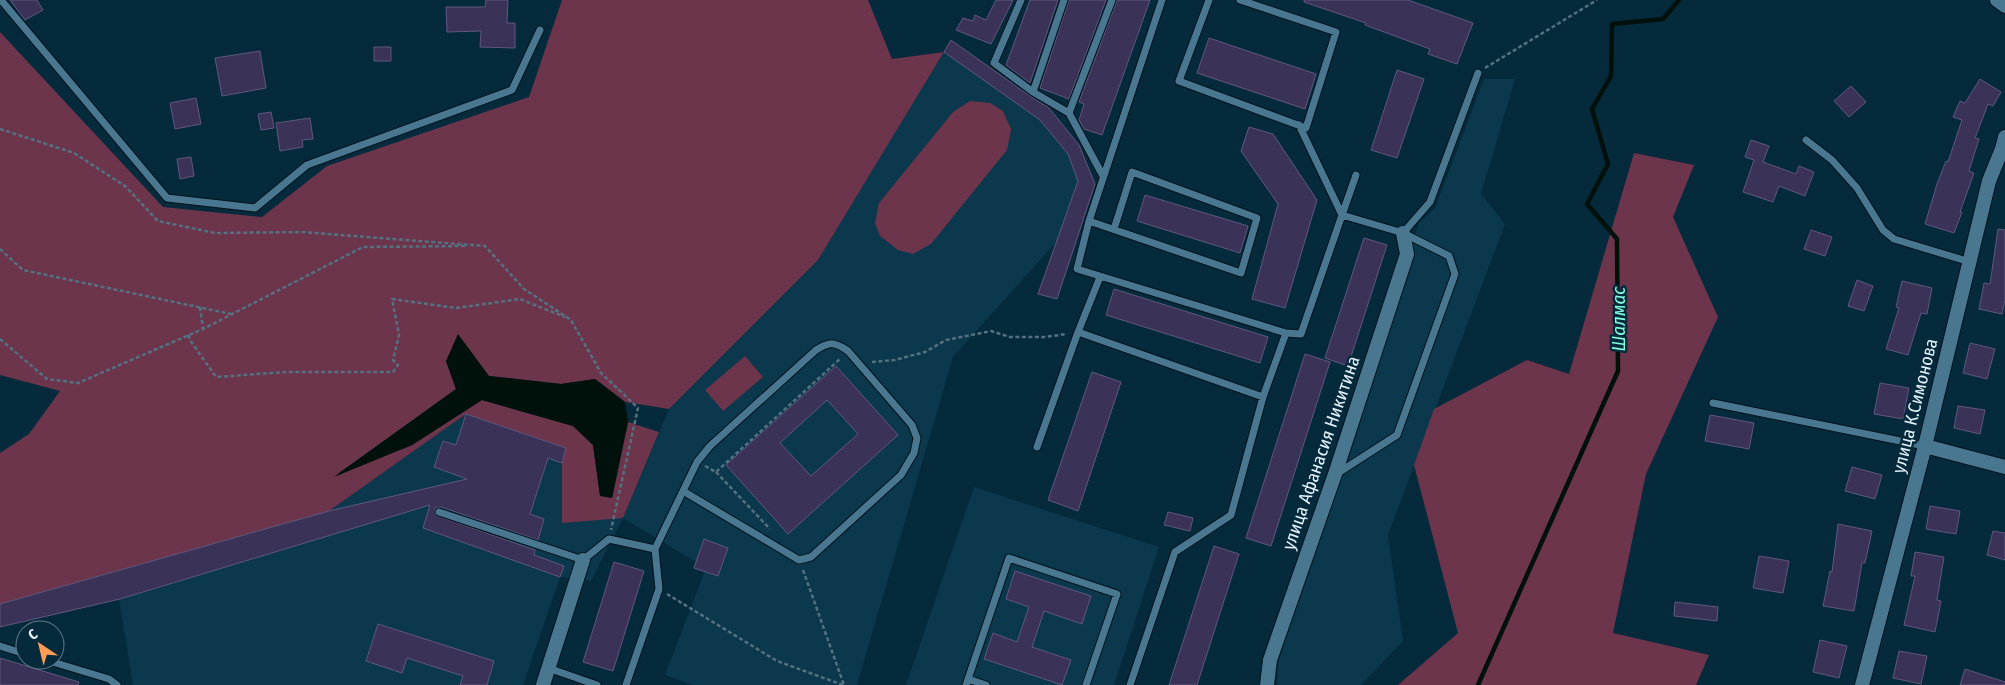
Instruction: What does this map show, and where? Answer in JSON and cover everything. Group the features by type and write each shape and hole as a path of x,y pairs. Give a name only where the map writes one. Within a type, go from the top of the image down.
{"street":[{"path":"1997,0 2005,6"},
{"name":"улица К.Симонова","path":"1862,685 1990,181 2005,137"},
{"name":"улица Афанасия Никитина","path":"1267,685 1270,660 1336,474 1407,254 1403,233"},
{"path":"1924,446 2005,467"},
{"path":"543,685 583,560"}],"lane":[{"path":"1,0 167,198 255,208 307,166 512,90 540,30"},
{"path":"1020,0 994,63 1033,92 1069,113 1103,176"},
{"path":"1033,92 1064,0"},
{"path":"1069,113 1112,0"},
{"path":"1162,0 1103,176 1077,270 1286,333 1301,334 1356,176"},
{"path":"1209,0 1179,81 1306,128 1336,32 1240,0"},
{"path":"1403,233 1430,202 1478,72"},
{"path":"1299,126 1342,215 1403,233 1449,256 1455,274 1397,435 1336,474"},
{"path":"1806,140 1832,160 1884,230 1894,239 1970,262"},
{"path":"1089,221 1241,273 1257,218 1132,172 1114,229"},
{"path":"1038,447 1078,332 1100,277"},
{"path":"1078,332 1263,397"},
{"path":"1130,685 1175,552 1231,515 1263,397 1286,333"},
{"path":"626,685 659,589 656,549 682,491 697,462 710,446 816,350 826,344 837,344 848,352 912,425 917,438 914,453 901,475 811,556 799,560 682,491"},
{"path":"1713,403 1924,446"},
{"path":"438,512 583,560 609,539 656,549"},
{"path":"986,685 967,682 1009,558 1117,594 1086,685"},
{"path":"0,646 15,651"},
{"path":"65,666 109,679 116,685"},
{"path":"548,668 597,685"}],"path":[{"path":"1478,72 1597,0"},
{"path":"0,129 74,153 125,186 158,221 215,233 302,232 485,246 524,289 571,320 601,373 638,408 609,539"},
{"path":"0,339 47,379 78,383 203,329 363,247 485,246"},
{"path":"0,249 23,270 232,314"},
{"path":"188,335 216,377 285,372 393,372 398,365 393,360 399,335 392,299 456,308 520,299 571,320"},
{"path":"200,307 203,329"},
{"path":"858,362 895,360 925,352 946,340 990,331 1010,337 1045,338 1078,332"},
{"path":"716,472 848,352"},
{"path":"697,462 716,472 774,533"},
{"path":"799,560 844,685"},
{"path":"659,589 777,661 844,685"}],"shaded area":[{"path":"562,0 868,0 892,59 944,52 818,260 669,409 625,402 595,379 561,384 489,376 446,361 456,389 336,475 412,445 482,400 573,426 593,445 600,495 612,498 628,422 659,432 623,518 562,523 562,463 565,448 466,414 329,511 0,604 0,453 29,434 60,391 0,375 0,32 163,207 262,217 327,166 529,97"},
{"path":"944,52 1040,120 1068,154 1078,181 1058,240 953,357 857,685 693,685 665,675 706,568 623,518 669,409 818,260"},
{"path":"1484,79 1515,79 1481,194 1505,224 1388,535 1403,641 1361,685 1277,685 1278,663 1419,223 1435,208"},
{"path":"970,101 990,103 1003,111 1011,129 1007,150 931,244 913,254 898,250 880,236 875,223 879,203 953,112"},
{"path":"1634,153 1694,165 1673,217 1718,317 1646,474 1613,633 1709,655 1696,685 1398,685 1458,633 1414,465 1434,409 1527,360 1569,374"},
{"path":"458,334 489,376 561,384 595,379 625,402 628,422 612,498 600,496 593,445 573,426 482,400 412,445 334,477 456,389 446,361"},
{"path":"745,356 763,377 723,411 705,390"},
{"path":"466,414 566,448 562,463 623,518 591,581 560,577 523,685 133,685 119,599 30,620 15,620 15,623 0,627 0,604 329,511"},
{"path":"974,487 1159,547 1114,685 906,685"}],"building":[{"path":"10,0 37,0 43,10 25,20"},
{"path":"486,0 508,0 507,23 515,23 515,48 480,47 481,31 447,32 446,7 485,7"},
{"path":"996,0 1013,0 991,44 956,30 963,18 973,21 975,15 986,20"},
{"path":"1030,0 1058,0 1030,83 1006,65"},
{"path":"1069,0 1106,0 1069,99 1040,88"},
{"path":"1117,0 1150,0 1102,135 1084,129 1079,120 1084,104 1079,102"},
{"path":"1304,0 1408,0 1473,23 1457,64 1428,54 1430,49 1365,25 1366,23 1304,2"},
{"path":"1209,38 1316,74 1305,109 1197,73"},
{"path":"951,40 1049,108 1079,145 1095,184 1057,299 1038,294 1078,181 1068,154 1040,120 944,52"},
{"path":"374,47 391,47 391,61 374,61"},
{"path":"260,51 266,88 222,96 215,58"},
{"path":"1397,70 1424,79 1397,158 1371,150"},
{"path":"1980,79 2001,92 1993,106 1988,104 1975,138 1979,139 1969,171 1974,173 1954,233 1925,224 1937,184 1946,161 1948,162 1962,120 1953,117 1960,101 1965,103"},
{"path":"1851,86 1866,102 1849,117 1834,101"},
{"path":"196,98 201,124 175,129 170,103"},
{"path":"271,112 274,128 261,130 258,114"},
{"path":"310,118 313,139 302,140 303,147 280,151 276,123"},
{"path":"1249,127 1273,134 1317,200 1285,308 1252,299 1278,204 1241,151"},
{"path":"1751,140 1769,146 1763,162 1796,174 1799,166 1814,172 1805,196 1779,186 1773,202 1743,192 1754,160 1745,157"},
{"path":"191,157 194,176 180,179 177,159"},
{"path":"1145,195 1248,226 1240,253 1137,221"},
{"path":"1998,229 2005,230 2005,300 2002,314 1979,309 1984,283 1990,284"},
{"path":"1811,230 1832,237 1825,256 1804,249"},
{"path":"1364,238 1387,245 1348,366 1325,358"},
{"path":"1857,280 1873,286 1864,311 1848,306"},
{"path":"1902,281 1932,288 1927,314 1921,313 1908,355 1886,349 1899,308 1896,307"},
{"path":"1114,289 1268,337 1260,363 1106,315"},
{"path":"1970,343 1995,349 1987,379 1963,373"},
{"path":"1305,354 1330,362 1271,546 1246,538"},
{"path":"836,366 898,435 788,534 726,465","holes":["827,400 858,434 811,476 780,443"]},
{"path":"1092,372 1121,382 1078,511 1048,500"},
{"path":"1880,383 1909,388 1903,419 1874,414"},
{"path":"1958,406 1985,410 1980,434 1954,428"},
{"path":"466,414 566,448 562,463 548,458 530,514 544,519 538,540 441,507 435,508 435,515 535,550 534,555 564,566 560,577 423,528 430,505 120,599 30,620 15,620 15,624 0,627 0,604 329,511 467,479 434,467 443,441 456,445"},
{"path":"1710,415 1754,423 1749,449 1705,441"},
{"path":"1852,467 1882,475 1875,499 1845,491"},
{"path":"1930,506 1960,511 1956,534 1926,529"},
{"path":"1168,512 1193,518 1190,531 1164,525"},
{"path":"1838,524 1872,531 1865,563 1862,563 1854,611 1823,606 1830,571 1832,572"},
{"path":"1993,531 2005,533 2005,560 1987,555"},
{"path":"704,539 728,548 718,576 694,568"},
{"path":"1214,546 1239,554 1197,685 1169,685"},
{"path":"1915,552 1944,557 1937,600 1941,601 1935,632 1904,625 1915,576 1911,576"},
{"path":"1759,556 1789,561 1783,593 1753,588"},
{"path":"614,562 644,571 613,671 583,662"},
{"path":"1015,571 1091,596 1082,624 1044,611 1032,647 1071,660 1062,685 984,659 993,633 1017,642 1029,607 1006,599"},
{"path":"1675,602 1718,607 1717,621 1674,616"},
{"path":"378,624 494,661 487,685 460,685 463,676 407,658 402,673 366,661"},
{"path":"1820,640 1847,646 1839,678 1813,672"},
{"path":"1899,651 1927,656 1921,684 1893,678"},
{"path":"0,658 15,663 15,670 40,670 79,682 78,685 0,685"},
{"path":"1965,669 2005,682 2005,685 1960,685"}],"waterway":[{"name":"Шалмас","path":"1478,685 1618,371 1617,239 1587,204 1608,164 1592,109 1611,76 1612,24 1663,19 1679,0"}]}
